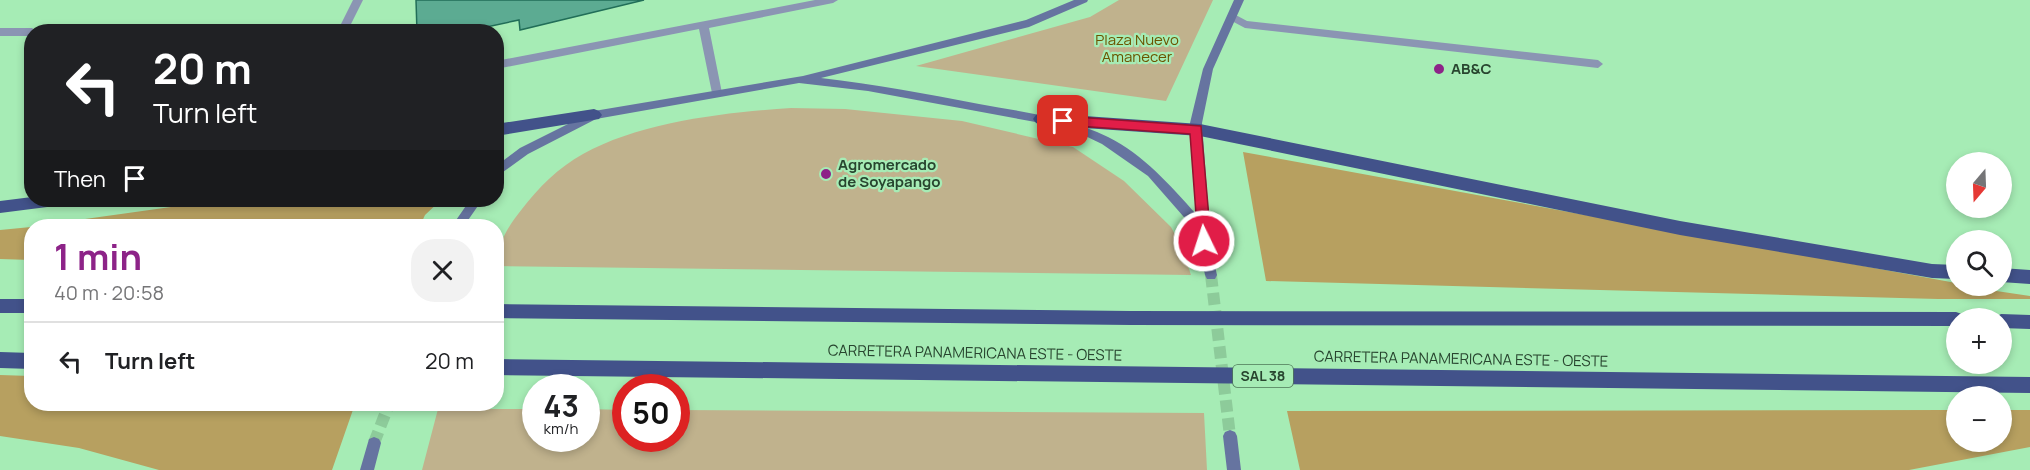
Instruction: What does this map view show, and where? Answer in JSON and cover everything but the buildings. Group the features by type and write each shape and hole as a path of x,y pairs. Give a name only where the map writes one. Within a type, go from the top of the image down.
{"highway":[{"path":"504,129 594,115"},
{"path":"1041,119 1196,130 1680,228 1946,272"},
{"path":"0,207 24,204"},
{"path":"2012,276 2030,277"},
{"path":"0,306 24,306"},
{"path":"504,311 1131,318 1946,319"},
{"path":"2012,321 2030,322"},
{"path":"0,360 24,361"},
{"name":"CARRETERA PANAMERICANA ESTE - OESTE","path":"504,367 2030,385"}],"main road":[{"path":"504,167 524,151 594,115 799,79 1029,23 1083,0"},
{"path":"1211,275 1204,241 1196,123 1208,69 1239,0"},
{"path":"799,79 868,87 1041,119 1080,129 1129,155 1152,173 1195,221 1204,241"},
{"path":"1230,436 1234,470"},
{"path":"367,470 374,443"}],"street":[{"path":"346,24 358,0"},
{"path":"504,63 832,0"},
{"path":"1232,17 1245,24 1598,64"},
{"path":"703,26 717,93"},
{"path":"0,32 24,32"}],"green space":[{"name":"Plaza Nuevo Amanecer","path":"1119,0 1213,0 1166,101 916,66 1090,17"},
{"path":"791,108 845,109 962,121 1073,147 1124,181 1171,227 1182,248 1191,275 504,266 504,237 508,229 535,193 566,165 606,143 657,126 740,112"},
{"path":"522,409 522,452 600,452 600,409 612,410 612,452 690,452 690,410 1204,413 1207,470 422,470 437,411"}],"shaded area":[{"path":"1243,152 1946,281 1946,296 2012,296 2012,293 2030,296 2030,299 1938,299 1266,281"},
{"path":"171,207 434,207 423,219 85,219"},
{"path":"24,228 24,260 0,259 0,230"},
{"path":"0,375 24,376 24,411 353,411 332,470 159,470 79,448 0,436"},
{"path":"1946,410 1946,452 2004,452 1909,470 1300,470 1287,411"},
{"path":"2012,410 2030,410 2030,447 2012,450"}],"tunnel":[{"path":"1211,275 1230,436"},
{"path":"374,443 386,411"}],"place":[{"name":"AB&C","path":"1439,69"},
{"name":"Agromercado de Soyapango","path":"826,174"}],"route":[{"path":"1063,121 1196,130 1204,241"}]}
